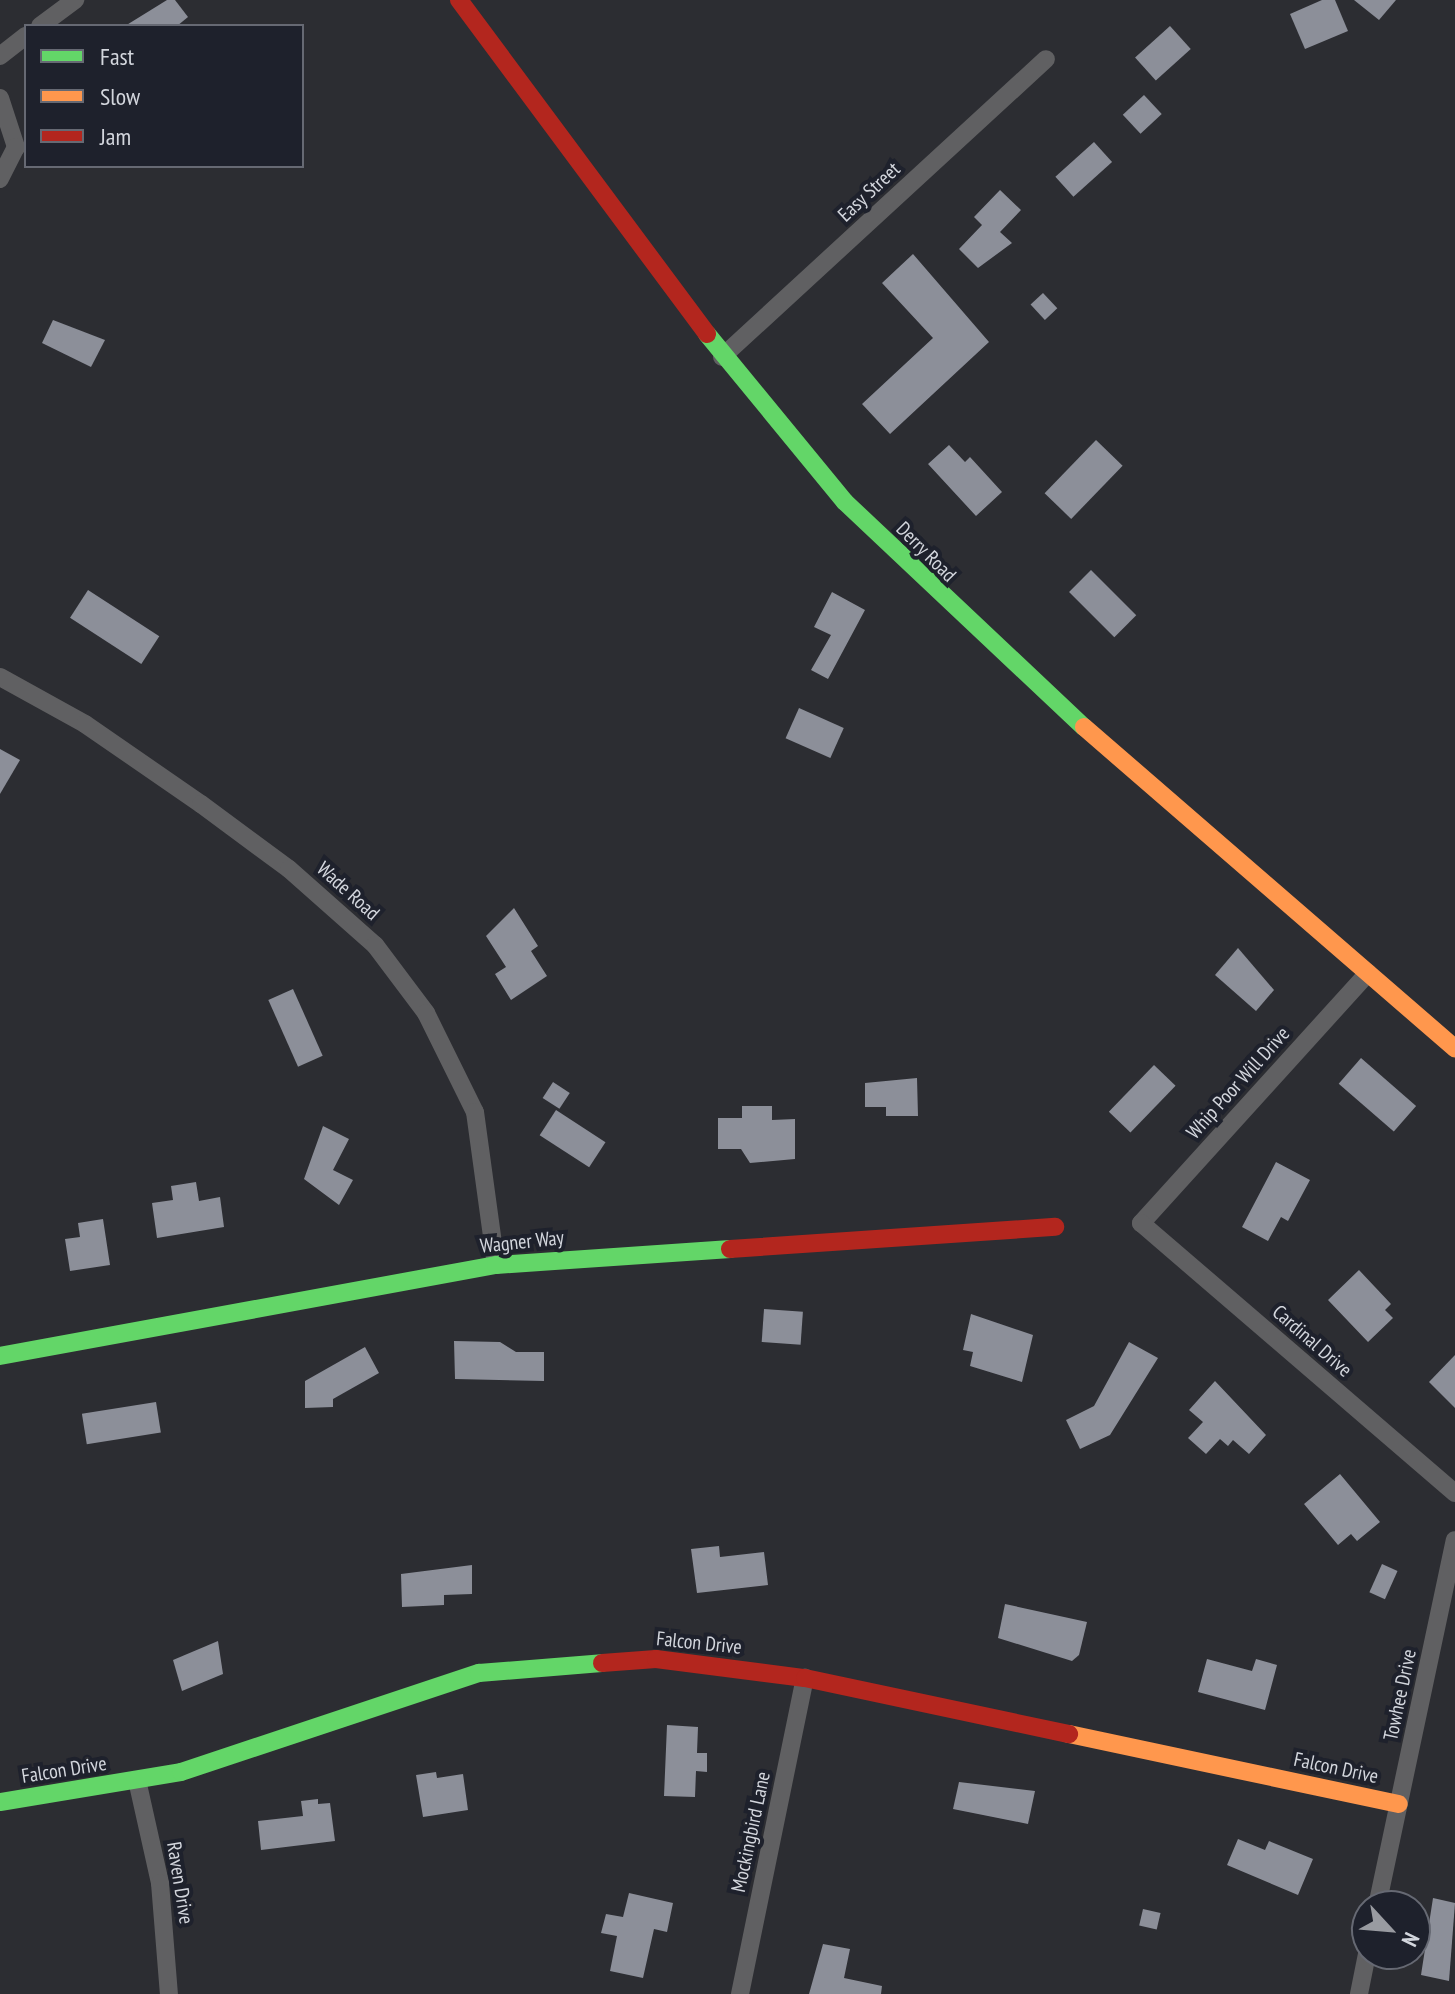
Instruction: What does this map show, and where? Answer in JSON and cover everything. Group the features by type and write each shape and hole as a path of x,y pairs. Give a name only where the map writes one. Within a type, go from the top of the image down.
{"street":[{"path":"43,24 75,0"},
{"name":"Derry Road","path":"459,0 722,357 791,443 935,594 1455,1048"},
{"path":"0,56 24,38"},
{"name":"Easy Street","path":"722,357 1046,59"},
{"path":"0,98 16,147 0,179"},
{"name":"Wade Road","path":"0,677 85,724 201,804 289,869 375,945 426,1013 475,1112 496,1265"},
{"name":"Whip Poor Will Drive","path":"1141,1223 1368,973"},
{"name":"Cardinal Drive","path":"1141,1223 1455,1493"},
{"name":"Wagner Way","path":"0,1356 496,1265 1055,1227"},
{"name":"Towhee Drive","path":"1380,1890 1455,1540"},
{"name":"Falcon Drive","path":"0,1802 137,1780 207,1764 428,1685 492,1671 656,1659 805,1678 1399,1804"},
{"name":"Mockingbird Lane","path":"740,1994 805,1678"},
{"name":"Raven Drive","path":"137,1780 160,1883 169,1994"},
{"path":"1359,1994 1364,1970"}],"building":[{"path":"167,0 175,0 188,17 179,24 128,24"},
{"path":"1322,0 1335,0 1348,31 1305,49 1290,14"},
{"path":"1354,0 1396,0 1379,20"},
{"path":"1170,26 1191,49 1156,80 1135,57"},
{"path":"1144,95 1162,114 1141,134 1123,115"},
{"path":"1094,142 1112,162 1073,197 1055,177"},
{"path":"1000,190 1021,210 1000,232 1012,243 978,268 959,249 982,225 974,217"},
{"path":"913,254 989,342 890,434 862,404 933,338 882,283"},
{"path":"1043,293 1057,308 1045,320 1031,305"},
{"path":"53,320 105,340 91,367 42,343"},
{"path":"1096,440 1123,466 1071,519 1045,493"},
{"path":"949,445 965,462 970,457 1002,492 976,516 928,464"},
{"path":"1091,570 1136,615 1114,637 1069,592"},
{"path":"88,590 159,636 141,664 70,618"},
{"path":"832,592 865,610 828,679 811,670 831,635 814,627"},
{"path":"799,708 844,728 830,758 786,738"},
{"path":"0,749 20,760 0,794"},
{"path":"514,908 538,946 531,951 547,976 511,1000 495,974 506,967 486,936"},
{"path":"1238,948 1274,990 1256,1011 1215,975"},
{"path":"293,989 323,1056 298,1067 268,1000"},
{"path":"1361,1058 1416,1106 1394,1132 1339,1084"},
{"path":"1154,1065 1176,1086 1130,1133 1109,1112"},
{"path":"917,1078 918,1116 886,1116 886,1107 865,1107 865,1083"},
{"path":"553,1082 570,1093 559,1109 543,1098"},
{"path":"742,1106 772,1106 772,1120 795,1119 795,1159 750,1163 741,1149 718,1149 718,1118 742,1118"},
{"path":"556,1110 605,1142 589,1167 540,1135"},
{"path":"323,1126 349,1139 333,1170 353,1180 339,1205 304,1179"},
{"path":"1276,1162 1310,1180 1288,1221 1281,1217 1268,1241 1242,1227"},
{"path":"196,1182 199,1201 220,1197 224,1227 157,1238 152,1203 173,1200 171,1186"},
{"path":"103,1219 110,1265 70,1271 65,1239 80,1237 78,1223"},
{"path":"1359,1270 1391,1304 1385,1310 1393,1318 1368,1342 1328,1300"},
{"path":"764,1309 803,1312 801,1345 762,1342"},
{"path":"971,1314 1033,1335 1022,1382 970,1366 973,1352 963,1350"},
{"path":"454,1341 500,1342 516,1352 544,1352 544,1381 455,1379"},
{"path":"1129,1342 1158,1358 1110,1435 1080,1449 1066,1420 1094,1406"},
{"path":"365,1347 379,1373 333,1399 333,1407 305,1408 305,1381"},
{"path":"1455,1355 1455,1408 1429,1382"},
{"path":"1215,1381 1266,1435 1249,1454 1233,1440 1228,1446 1220,1439 1206,1454 1188,1438 1203,1422 1189,1410"},
{"path":"156,1402 161,1433 87,1444 82,1414"},
{"path":"1340,1474 1380,1522 1357,1541 1351,1534 1338,1545 1304,1504"},
{"path":"719,1546 720,1557 764,1552 768,1585 697,1593 691,1549"},
{"path":"1382,1564 1398,1571 1385,1599 1369,1592"},
{"path":"472,1565 472,1594 444,1595 444,1605 402,1607 401,1574"},
{"path":"1005,1604 1087,1622 1079,1655 1072,1661 998,1638"},
{"path":"218,1641 223,1674 182,1691 173,1660"},
{"path":"1207,1659 1252,1671 1256,1659 1277,1665 1265,1710 1198,1692"},
{"path":"667,1725 698,1727 697,1753 707,1753 707,1772 696,1771 695,1797 664,1796"},
{"path":"436,1772 437,1778 463,1774 468,1810 423,1817 416,1775"},
{"path":"959,1782 1035,1791 1028,1824 953,1809"},
{"path":"318,1799 318,1804 330,1803 335,1841 261,1850 258,1821 303,1816 301,1801"},
{"path":"1238,1839 1265,1850 1269,1841 1313,1859 1298,1895 1227,1865"},
{"path":"629,1893 673,1903 667,1932 654,1929 643,1978 610,1971 617,1936 601,1933 606,1914 623,1917"},
{"path":"1433,1898 1455,1903 1449,1981 1421,1975 1422,1970 1431,1970"},
{"path":"1143,1909 1161,1913 1157,1930 1139,1926"},
{"path":"823,1944 850,1949 844,1978 882,1986 881,1994 809,1994"}],"traffic: fast":[{"path":"707,334 845,502 1084,727"},
{"path":"0,1356 496,1265 730,1249"},
{"path":"0,1802 181,1772 479,1673 602,1663"}],"traffic: slow":[{"path":"1084,727 1455,1048"},
{"path":"1069,1734 1399,1804"}],"traffic: jam":[{"path":"459,0 707,334"},
{"path":"730,1249 1055,1227"},
{"path":"602,1663 656,1659 805,1678 1069,1734"}]}
